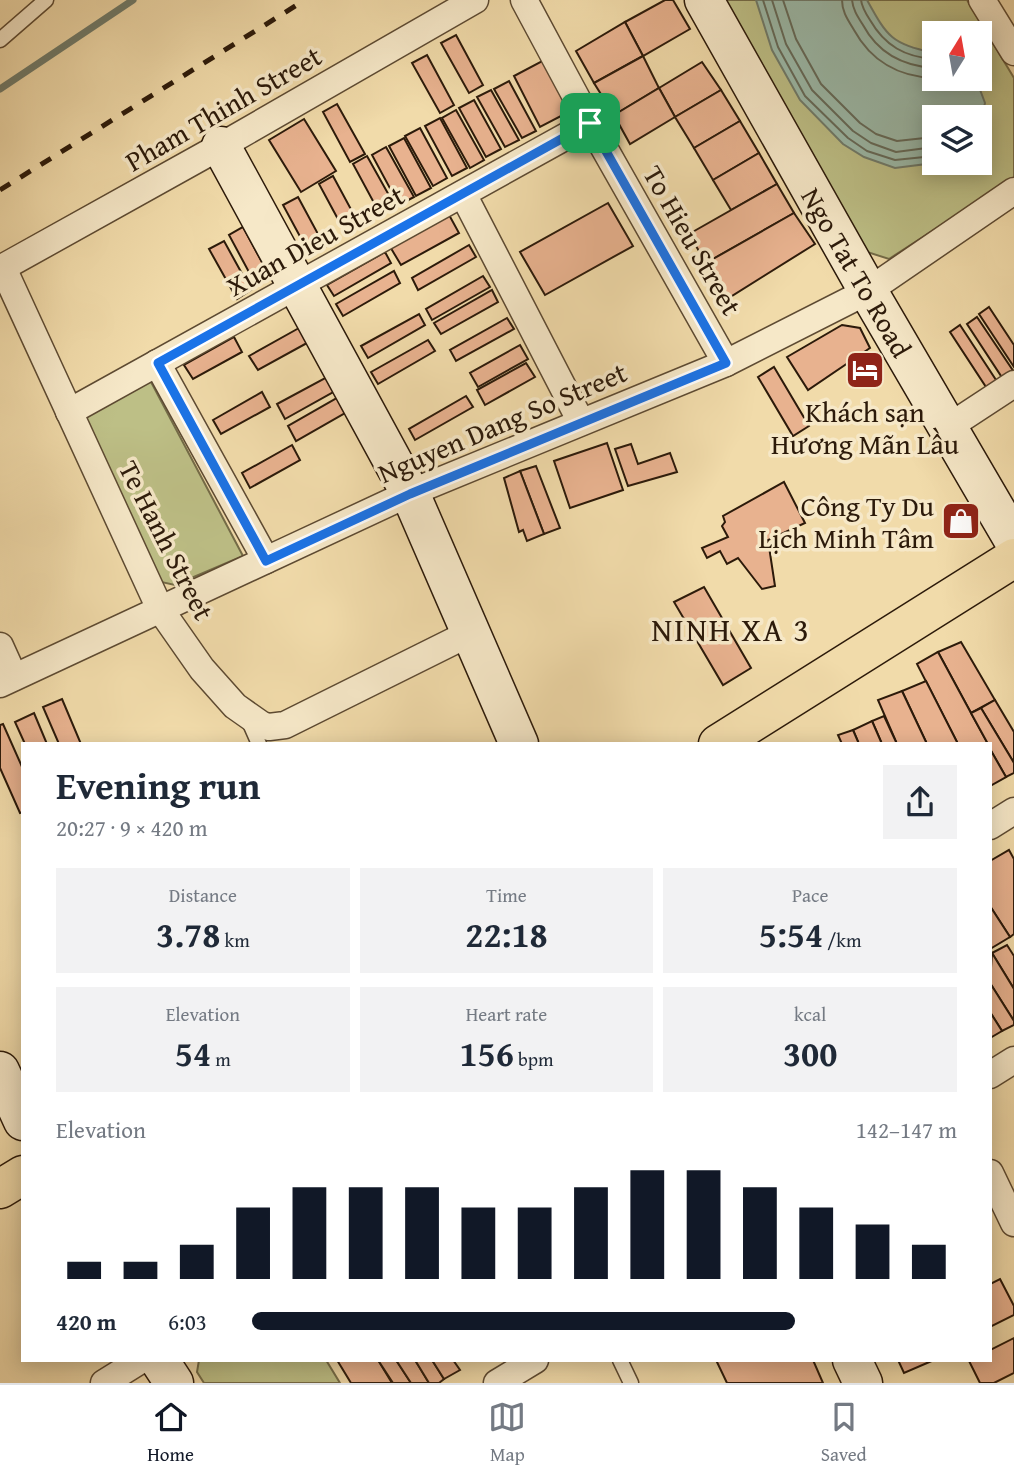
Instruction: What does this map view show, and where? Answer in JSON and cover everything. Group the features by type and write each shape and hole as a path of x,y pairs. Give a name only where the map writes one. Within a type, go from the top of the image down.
{"main road":[{"path":"721,742 1014,558"},
{"path":"0,1189 21,1176"}],"street":[{"name":"Pham Thinh Street","path":"1,268 475,0"},
{"name":"To Hieu Street","path":"524,0 590,123 726,363"},
{"name":"Ngo Tat To Road","path":"704,0 868,292 1014,541"},
{"path":"982,0 1014,52"},
{"name":"Xuan Dieu Street","path":"69,412 590,123"},
{"path":"221,146 410,494 518,742"},
{"name":"Nguyen Dang So Street","path":"7,680 410,494 726,363 868,292 1014,191"},
{"path":"463,194 581,422"},
{"name":"Te Hanh Street","path":"1,268 160,609 202,669 246,714 269,727 285,725 470,633"},
{"path":"158,363 266,561"},
{"path":"947,428 1014,384"},
{"path":"0,646 7,680"},
{"path":"992,825 1014,811"},
{"path":"992,1074 1014,1060"},
{"path":"0,1071 21,1117"},
{"path":"992,1177 1014,1223"},
{"path":"104,1383 138,1362"},
{"path":"160,1362 174,1383"},
{"path":"497,1383 532,1362"},
{"path":"853,1362 863,1383"}],"lane":[{"path":"0,40 46,0"},
{"path":"246,714 258,742"},
{"path":"621,1362 631,1383"}],"green space":[{"path":"713,0 967,0 980,21 922,21 922,91 992,91 992,41 1014,78 1014,178 889,259 861,250"},
{"path":"150,380 243,556 175,585 161,582 82,416"},
{"path":"199,1362 327,1362 340,1383 204,1383 197,1372"}],"water":[{"path":"756,0 867,0 880,23 892,37 922,50 922,91 980,91 985,105 922,105 922,165 895,168 864,157 843,144 800,100 772,50"}],"building":[{"path":"665,0 673,0 690,29 643,56 625,22"},
{"path":"625,22 643,56 594,83 576,51"},
{"path":"456,35 483,85 469,93 441,43"},
{"path":"427,55 454,105 440,113 412,63"},
{"path":"643,56 659,88 614,115 594,83"},
{"path":"546,59 569,104 563,115 540,127 514,76"},
{"path":"702,62 721,90 675,117 659,88"},
{"path":"509,81 536,131 522,138 494,89"},
{"path":"659,88 675,117 630,144 614,115"},
{"path":"491,90 519,140 505,147 477,97"},
{"path":"721,90 740,121 694,148 675,117"},
{"path":"474,100 501,149 486,157 459,108"},
{"path":"337,104 365,154 350,162 323,112"},
{"path":"456,110 484,160 470,168 442,118"},
{"path":"440,118 467,168 452,176 425,126"},
{"path":"304,119 336,171 301,192 269,140"},
{"path":"740,121 759,153 713,180 694,148"},
{"path":"420,128 447,178 433,186 405,136"},
{"path":"404,138 431,188 416,196 389,146"},
{"path":"386,147 414,197 399,205 372,155"},
{"path":"759,153 777,184 731,210 713,180"},
{"path":"367,156 395,206 380,214 353,164"},
{"path":"333,176 360,226 346,234 319,184"},
{"path":"777,184 794,213 706,263 689,234"},
{"path":"298,197 325,247 310,255 283,205"},
{"path":"608,203 633,246 545,295 520,252"},
{"path":"448,213 459,233 401,265 389,245"},
{"path":"794,213 815,244 727,299 706,263"},
{"path":"243,227 270,277 256,285 229,235"},
{"path":"224,241 251,290 237,299 209,249"},
{"path":"469,245 476,257 418,290 412,278"},
{"path":"385,252 391,263 334,296 327,285"},
{"path":"394,271 400,283 343,316 336,304"},
{"path":"483,276 490,287 432,320 426,309"},
{"path":"492,290 498,302 441,334 434,323"},
{"path":"989,307 1014,345 1014,367 979,314"},
{"path":"419,314 425,325 368,358 361,346"},
{"path":"977,317 1014,372 1005,382 967,324"},
{"path":"507,318 514,329 456,361 450,350"},
{"path":"842,325 860,328 870,348 808,390 787,357"},
{"path":"960,325 998,383 988,390 950,332"},
{"path":"299,328 307,343 258,370 249,356"},
{"path":"234,337 242,352 193,379 184,365"},
{"path":"428,340 435,351 378,384 371,372"},
{"path":"520,345 528,359 478,387 470,373"},
{"path":"526,363 535,377 485,405 477,390"},
{"path":"774,367 809,426 793,436 758,377"},
{"path":"327,377 335,391 285,419 277,404"},
{"path":"262,392 270,407 221,434 213,420"},
{"path":"466,396 473,407 415,440 409,429"},
{"path":"337,398 345,413 296,441 288,426"},
{"path":"607,443 623,490 570,508 554,461"},
{"path":"631,444 638,464 670,453 677,472 628,486 615,449"},
{"path":"292,445 300,460 250,488 242,473"},
{"path":"536,466 560,528 544,534 520,471"},
{"path":"520,471 544,534 527,541 523,530 519,532 504,478"},
{"path":"784,482 805,523 768,540 775,586 762,589 738,558 727,564 720,551 707,558 702,548 728,537 722,526 725,522 723,516"},
{"path":"704,587 751,668 723,685 674,602"},
{"path":"961,642 995,700 971,713 938,652"},
{"path":"938,652 987,742 957,742 917,664"},
{"path":"926,681 957,742 926,742 902,691"},
{"path":"902,691 926,742 896,742 878,700"},
{"path":"62,699 80,742 58,742 43,707"},
{"path":"995,700 1014,732 1014,763 981,708"},
{"path":"981,708 1014,763 1014,773 1006,777 992,752 992,742 987,742 971,713"},
{"path":"34,713 46,742 24,742 15,722"},
{"path":"884,716 896,742 881,742 872,721"},
{"path":"872,721 881,742 858,742 853,730"},
{"path":"3,724 21,764 20,813 0,768 0,725"},
{"path":"853,730 858,742 841,742 838,735"},
{"path":"992,752 1006,777 992,785"},
{"path":"1009,850 1014,859 1014,934 1010,937 992,909 992,860"},
{"path":"992,909 1010,937 992,948"},
{"path":"1007,945 1014,956 1014,989 992,953"},
{"path":"992,953 1014,989 1014,1021 992,986"},
{"path":"992,986 1014,1021 1014,1025 1002,1031 992,1015"},
{"path":"992,1015 1002,1031 992,1037"},
{"path":"1000,1279 1014,1306 1014,1315 992,1326 992,1283"},
{"path":"1014,1338 1014,1373 994,1383 980,1383 970,1362 992,1362 992,1349"},
{"path":"338,1362 379,1362 392,1383 351,1383"},
{"path":"379,1362 397,1362 411,1383 393,1383"},
{"path":"397,1362 416,1362 429,1383 411,1383"},
{"path":"416,1362 433,1362 444,1379 439,1383 429,1383"},
{"path":"433,1362 454,1362 460,1370 444,1379"},
{"path":"717,1362 814,1362 823,1383 727,1383"},
{"path":"899,1362 929,1362 904,1373"}],"waterway":[{"path":"0,89 133,0"}],"railway":[{"path":"0,190 305,0"}],"place":[{"name":"Khách sạn Hương Mãn Lầu","path":"865,370"},
{"name":"Công Ty Du Lịch Minh Tâm","path":"961,521"}],"district":[{"name":"NINH XA 3","path":"731,629"}],"route":[{"path":"590,123 726,363 410,494 266,561 158,363 590,123"}]}
